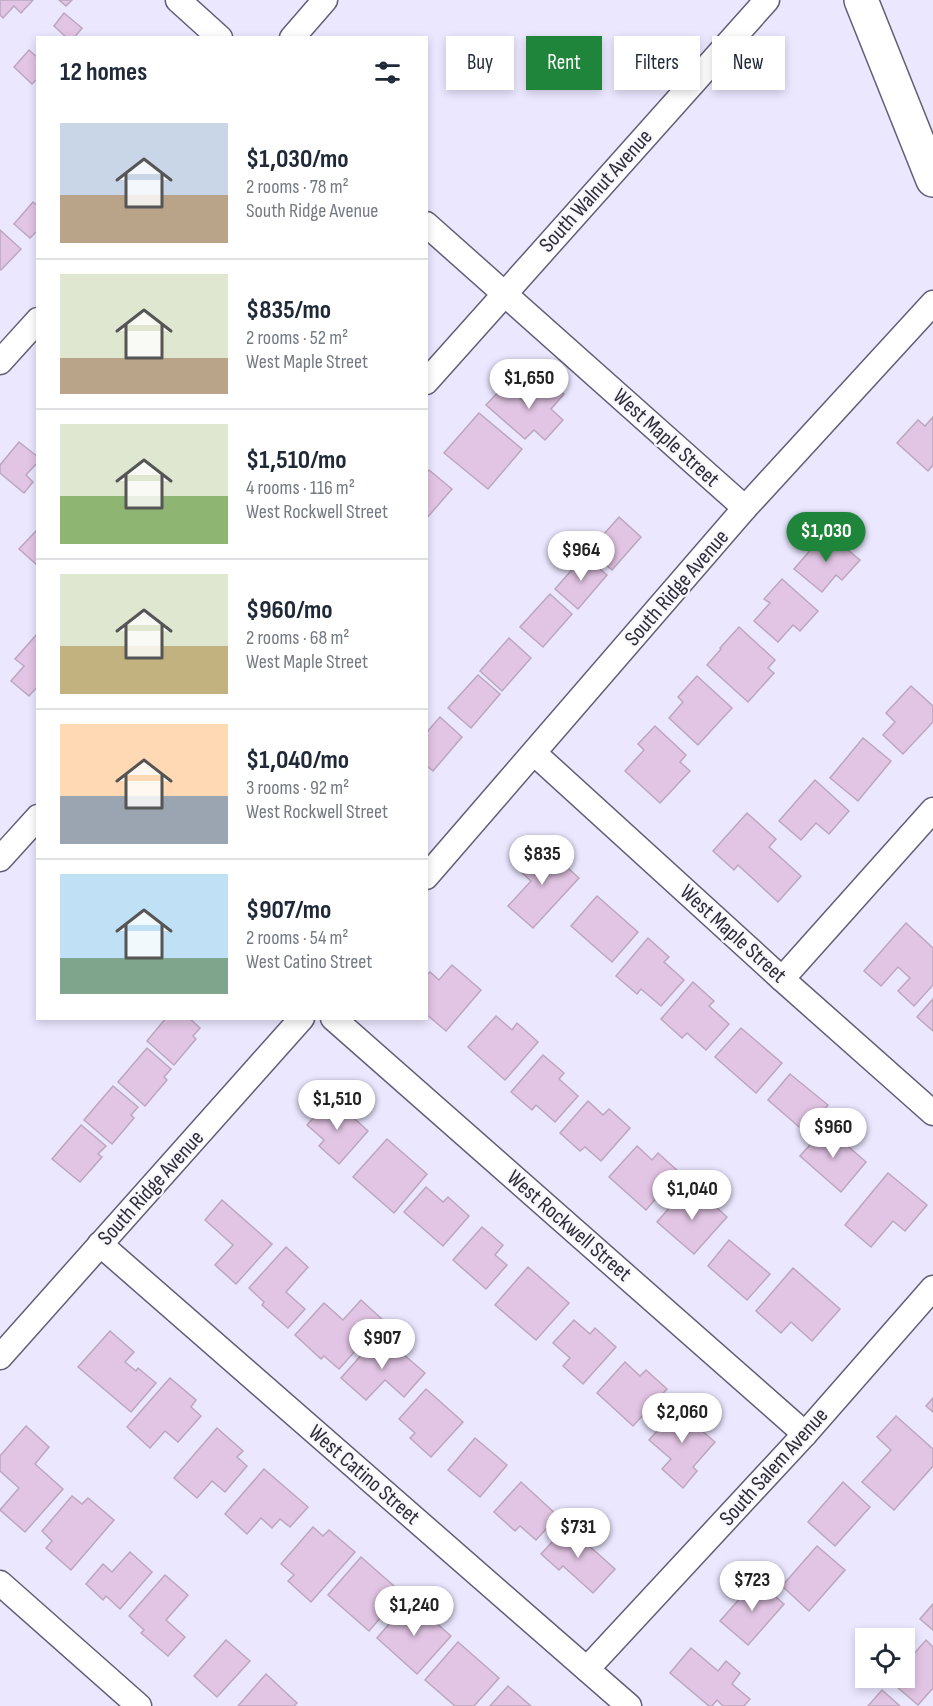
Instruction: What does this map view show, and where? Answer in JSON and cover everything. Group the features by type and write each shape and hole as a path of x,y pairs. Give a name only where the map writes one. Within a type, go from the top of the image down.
{"main road":[{"path":"861,0 933,180"}],"street":[{"path":"178,0 218,36"},
{"path":"294,36 325,0"},
{"name":"South Walnut Avenue","path":"428,380 767,0"},
{"name":"West Maple Street","path":"428,226 746,508"},
{"name":"South Ridge Avenue","path":"428,875 746,508 933,303"},
{"path":"0,362 36,323"},
{"name":"West Maple Street","path":"534,753 933,1113"},
{"path":"782,979 933,810"},
{"path":"0,859 36,819"},
{"name":"South Ridge Avenue","path":"0,1357 300,1020"},
{"name":"West Rockwell Street","path":"335,1020 805,1434"},
{"name":"West Catino Street","path":"100,1244 628,1706"},
{"name":"South Salem Avenue","path":"587,1669 805,1434 933,1288"},
{"path":"0,1583 140,1706"}],"building":[{"path":"0,0 33,0 21,13 14,6 3,18 0,15"},
{"path":"59,0 72,0 66,6"},
{"path":"64,13 82,28 76,36 65,36 54,26"},
{"path":"29,50 36,56 36,80 32,84 14,67"},
{"path":"33,202 36,204 36,232 30,238 14,224"},
{"path":"0,230 21,249 1,270 0,269"},
{"path":"547,379 564,394 551,409 563,420 545,440 534,430 525,439 486,405 505,385 525,403"},
{"path":"479,413 522,449 488,489 444,453"},
{"path":"933,417 933,465 928,471 897,443 918,420 925,426"},
{"path":"19,442 36,455 36,464 26,475 33,482 24,493 0,473 0,465"},
{"path":"428,471 452,489 428,517"},
{"path":"619,517 641,537 612,570 589,551"},
{"path":"36,531 36,564 19,549"},
{"path":"826,532 860,560 842,580 836,575 822,592 794,569"},
{"path":"584,556 607,575 578,609 555,589"},
{"path":"782,579 818,611 800,631 793,625 778,642 754,621 770,603 764,599"},
{"path":"550,594 572,614 543,647 520,627"},
{"path":"739,627 775,660 768,668 774,673 748,702 707,665"},
{"path":"36,635 36,688 29,696 11,681 24,666 15,659"},
{"path":"509,638 531,658 502,691 480,671"},
{"path":"478,675 500,694 471,728 448,708"},
{"path":"697,676 732,708 698,745 669,718 683,702 678,697"},
{"path":"911,686 933,706 933,722 903,754 883,735 895,722 886,713"},
{"path":"440,717 462,737 433,771 428,767 428,731"},
{"path":"655,726 686,755 680,762 690,771 660,803 625,771 644,750 638,744"},
{"path":"863,738 891,761 858,801 830,778"},
{"path":"815,780 849,811 829,834 816,823 801,840 779,821"},
{"path":"747,813 776,839 769,847 801,876 778,902 738,865 734,870 713,851"},
{"path":"542,845 579,878 533,928 508,906 531,881 519,870"},
{"path":"597,896 638,932 612,962 571,926"},
{"path":"906,923 933,948 933,985 914,1006 898,991 910,978 898,967 881,986 864,971"},
{"path":"648,938 669,957 664,962 684,980 661,1006 641,989 637,994 616,976"},
{"path":"452,965 481,990 446,1031 428,1016 428,974 430,972 439,980"},
{"path":"693,982 714,1001 709,1006 729,1024 706,1050 687,1033 682,1038 661,1019"},
{"path":"933,999 933,1031 917,1017"},
{"path":"496,1016 512,1030 517,1023 538,1042 505,1080 468,1047"},
{"path":"164,1020 191,1020 200,1028 193,1036 196,1039 174,1065 147,1041"},
{"path":"741,1028 782,1063 756,1093 715,1057"},
{"path":"147,1048 171,1069 164,1077 167,1080 145,1106 118,1082"},
{"path":"543,1055 564,1073 559,1079 578,1096 555,1122 536,1105 532,1110 511,1092"},
{"path":"790,1074 828,1105 805,1132 768,1100"},
{"path":"113,1086 138,1107 131,1115 134,1118 112,1144 84,1120"},
{"path":"332,1098 368,1131 339,1164 319,1146 324,1140 307,1125"},
{"path":"588,1101 603,1115 609,1109 630,1128 601,1161 585,1147 580,1151 560,1133"},
{"path":"81,1125 106,1146 98,1154 102,1157 80,1182 52,1159"},
{"path":"826,1127 866,1162 841,1192 800,1156"},
{"path":"387,1139 427,1174 394,1213 353,1177"},
{"path":"637,1146 652,1160 658,1153 679,1172 646,1210 609,1177"},
{"path":"888,1173 927,1205 905,1231 893,1221 871,1247 845,1225"},
{"path":"426,1187 443,1202 448,1197 469,1216 443,1246 404,1212"},
{"path":"685,1190 701,1204 706,1198 727,1217 694,1254 657,1222"},
{"path":"222,1200 272,1244 236,1284 215,1265 233,1245 205,1220"},
{"path":"482,1227 503,1245 495,1255 507,1265 486,1289 453,1260"},
{"path":"729,1240 770,1274 747,1300 708,1266"},
{"path":"286,1247 308,1267 286,1292 305,1309 288,1328 262,1305 264,1302 249,1288"},
{"path":"528,1267 569,1303 536,1340 495,1305"},
{"path":"793,1268 840,1309 812,1341 791,1322 781,1333 756,1311"},
{"path":"361,1300 383,1320 339,1369 324,1356 321,1359 295,1335 324,1303 343,1320"},
{"path":"574,1320 590,1334 595,1328 616,1347 583,1384 563,1366 570,1358 553,1343"},
{"path":"110,1331 134,1352 125,1362 136,1371 138,1368 156,1383 131,1412 78,1367"},
{"path":"380,1334 425,1373 404,1397 385,1380 366,1400 341,1378"},
{"path":"625,1362 640,1376 646,1370 667,1389 633,1426 597,1393"},
{"path":"170,1378 196,1400 191,1407 201,1416 178,1442 165,1431 150,1448 127,1427"},
{"path":"426,1389 463,1422 431,1457 410,1438 415,1433 399,1419"},
{"path":"933,1398 933,1412 926,1406"},
{"path":"682,1404 705,1425 701,1430 715,1442 693,1467 697,1471 683,1488 662,1469 671,1459 649,1440"},
{"path":"896,1416 933,1449 933,1466 894,1510 862,1482 891,1450 877,1437"},
{"path":"26,1426 49,1447 35,1464 63,1489 25,1532 0,1510 19,1488 0,1471 0,1456"},
{"path":"217,1428 243,1451 237,1457 247,1466 225,1492 212,1481 197,1498 174,1478"},
{"path":"475,1438 507,1465 480,1497 448,1470"},
{"path":"264,1469 308,1507 290,1527 280,1519 272,1528 261,1518 247,1534 225,1514"},
{"path":"521,1482 558,1516 536,1540 520,1526 515,1531 494,1512"},
{"path":"843,1482 870,1507 835,1546 808,1522"},
{"path":"72,1496 82,1504 88,1498 114,1520 71,1570 46,1548 52,1541 42,1531"},
{"path":"567,1526 615,1569 593,1593 563,1566 559,1570 541,1554"},
{"path":"313,1527 323,1536 329,1530 355,1552 311,1602 288,1581 294,1575 281,1564"},
{"path":"817,1546 845,1570 809,1611 782,1586"},
{"path":"130,1552 152,1572 120,1609 106,1596 103,1600 86,1584 103,1564 112,1572"},
{"path":"361,1557 402,1593 369,1631 328,1595"},
{"path":"165,1575 188,1595 166,1620 185,1637 168,1656 141,1633 144,1630 129,1616"},
{"path":"756,1580 784,1604 748,1645 720,1621"},
{"path":"410,1600 451,1636 417,1674 377,1638"},
{"path":"933,1604 933,1630 920,1619"},
{"path":"226,1640 250,1661 217,1697 194,1676"},
{"path":"926,1640 933,1647 933,1688 918,1705 898,1688 915,1688 915,1652"},
{"path":"458,1642 499,1678 474,1706 455,1706 425,1680"},
{"path":"691,1648 718,1671 726,1661 740,1673 732,1684 750,1699 744,1706 723,1706 717,1700 709,1706 670,1673"},
{"path":"266,1674 297,1703 294,1706 238,1706"},
{"path":"508,1686 531,1706 490,1706"},
{"path":"882,1690 900,1706 868,1706"}]}
